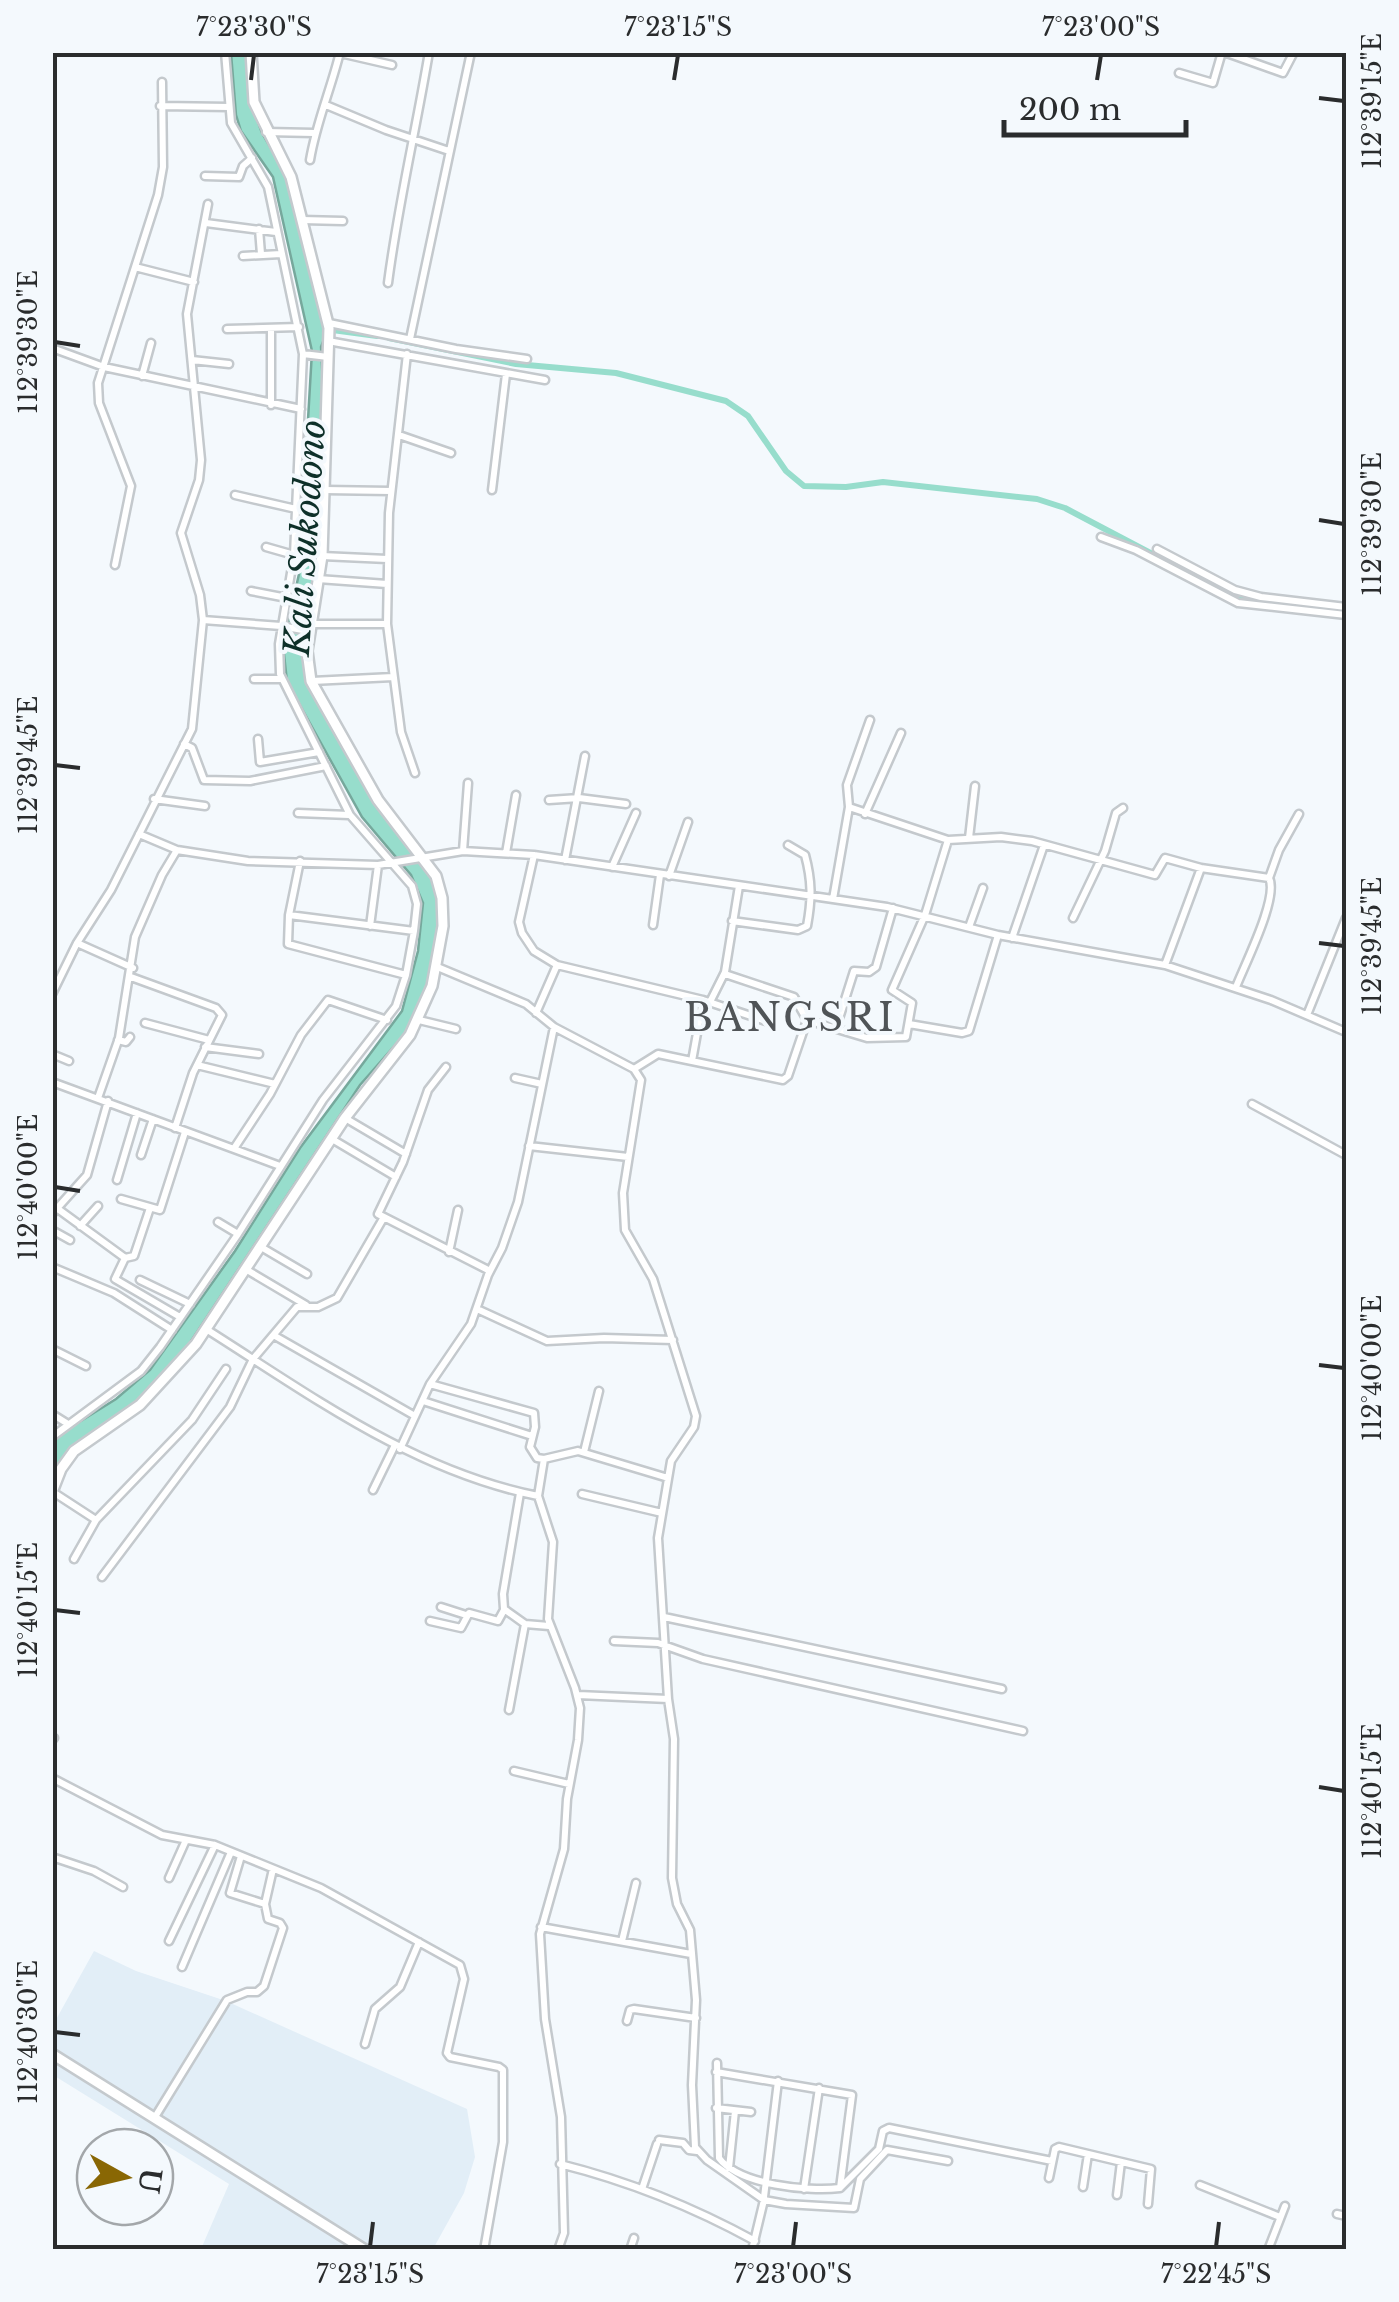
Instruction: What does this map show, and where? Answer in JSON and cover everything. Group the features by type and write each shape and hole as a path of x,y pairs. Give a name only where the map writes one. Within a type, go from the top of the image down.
{"main road":[{"path":"52,1492 60,1469 74,1451 155,1391 206,1329 247,1270 345,1118 419,1020 444,926 440,883 378,800 311,681 307,651 322,556 328,332 292,177 254,102 250,52"},
{"path":"52,2054 365,2250"}],"street":[{"path":"52,1437 140,1371 172,1330 336,1080 387,1020 399,999 414,932 414,893 409,881 350,816 282,679 278,659 294,555 306,354 268,187 230,123 224,52"},
{"path":"388,283 397,210 429,52"},
{"path":"410,339 470,52"},
{"path":"1178,73 1212,83 1223,52 1283,73 1294,52"},
{"path":"310,160 314,133 340,53 392,65"},
{"path":"115,565 131,486 99,403 98,383 151,222 163,167 162,82"},
{"path":"326,105 449,151"},
{"path":"160,106 229,107"},
{"path":"266,132 314,133"},
{"path":"205,176 240,176 242,167 252,158"},
{"path":"52,994 111,890 195,718 203,620 181,533 200,480 198,409 192,388 187,314 208,204"},
{"path":"301,220 342,220"},
{"path":"206,223 276,232"},
{"path":"258,229 261,254"},
{"path":"243,256 281,254"},
{"path":"135,268 194,282"},
{"path":"227,329 299,327"},
{"path":"271,329 272,405"},
{"path":"328,332 410,339 527,359"},
{"path":"328,332 408,354 545,380"},
{"path":"142,376 151,343"},
{"path":"52,348 104,368 300,409"},
{"path":"306,354 325,356"},
{"path":"408,354 391,491 387,624 400,732 416,774"},
{"path":"192,360 229,364"},
{"path":"492,490 506,374"},
{"path":"400,436 452,453"},
{"path":"325,490 391,491"},
{"path":"234,495 296,509"},
{"path":"1101,537 1136,550 1238,602 1346,615"},
{"path":"266,547 294,555"},
{"path":"1158,549 1235,590 1346,607"},
{"path":"322,556 387,558"},
{"path":"318,579 387,584"},
{"path":"251,591 287,598"},
{"path":"203,620 309,629 387,624"},
{"path":"311,681 393,677"},
{"path":"254,679 282,679"},
{"path":"833,899 849,807 846,785 870,720"},
{"path":"865,814 901,733"},
{"path":"258,739 260,762 319,752"},
{"path":"184,744 192,748 204,780 250,780 326,766"},
{"path":"565,860 585,756"},
{"path":"463,851 468,782"},
{"path":"969,838 976,786"},
{"path":"506,853 516,795"},
{"path":"549,800 579,798 626,804"},
{"path":"154,799 206,806"},
{"path":"849,807 948,840 1001,838 1044,845 1155,875 1165,858 1201,868 1269,878"},
{"path":"1073,918 1100,862 1116,813 1123,808"},
{"path":"298,813 350,816"},
{"path":"612,867 636,813"},
{"path":"1236,987 1266,912 1273,887 1269,878 1279,850 1299,814"},
{"path":"653,926 665,875 688,822"},
{"path":"139,834 178,850 248,861 378,865 463,851 534,855 893,908 998,935 1166,966 1236,987 1346,1032"},
{"path":"725,974 794,997 807,1020 866,1038 906,1036 912,1003 892,990 925,916 948,840"},
{"path":"732,921 804,928 813,896 806,855 788,845"},
{"path":"1012,936 1044,845"},
{"path":"98,1098 118,1040 132,973 135,936 178,850"},
{"path":"534,855 519,922 534,951 557,965 706,1001 769,1022"},
{"path":"300,861 289,915 287,940 291,946 406,976"},
{"path":"370,926 378,865"},
{"path":"1166,966 1201,868"},
{"path":"692,1060 706,1001 725,974 739,886"},
{"path":"969,927 983,888"},
{"path":"836,1028 852,974 856,970 873,972 876,967 893,908"},
{"path":"289,915 414,932"},
{"path":"1307,1016 1346,918"},
{"path":"909,1024 969,1032 998,935"},
{"path":"78,944 132,973 220,1010 222,1018 197,1066 175,1128"},
{"path":"536,1012 557,965"},
{"path":"435,966 526,1004 554,1028 634,1069 641,1080 623,1193 624,1230 654,1279 696,1416 694,1428 672,1461 658,1538 675,1763 672,1878 677,1904 690,1930 697,2018 692,2085 697,2151"},
{"path":"235,1147 275,1084 300,1034 328,1000 387,1020"},
{"path":"419,1020 456,1028"},
{"path":"634,1069 654,1054 783,1080 788,1076 807,1020"},
{"path":"144,1023 207,1044 258,1054"},
{"path":"373,1490 430,1384 471,1324 502,1248 518,1202 554,1028"},
{"path":"118,1040 126,1042 130,1037"},
{"path":"52,1054 70,1061"},
{"path":"197,1066 275,1084"},
{"path":"446,1066 428,1090 406,1154 378,1214 490,1271"},
{"path":"515,1078 542,1084"},
{"path":"52,1082 280,1166"},
{"path":"108,1101 87,1174 56,1208 124,1258 134,1256 150,1208"},
{"path":"1252,1104 1346,1155"},
{"path":"117,1180 137,1113"},
{"path":"345,1118 406,1154"},
{"path":"141,1156 153,1119"},
{"path":"121,1199 160,1210 185,1132"},
{"path":"332,1139 396,1177"},
{"path":"530,1146 628,1158"},
{"path":"80,1226 98,1206"},
{"path":"449,1252 458,1210"},
{"path":"102,1577 230,1407 253,1359 293,1309 330,1304 341,1294 384,1217"},
{"path":"218,1222 238,1234"},
{"path":"52,1230 70,1240"},
{"path":"261,1247 307,1274"},
{"path":"124,1258 115,1278 181,1317"},
{"path":"52,1268 114,1293 172,1330"},
{"path":"247,1270 311,1308"},
{"path":"140,1280 190,1304"},
{"path":"477,1310 547,1341 674,1340"},
{"path":"206,1329 397,1448 463,1475 538,1496"},
{"path":"275,1336 415,1416"},
{"path":"52,1349 86,1366"},
{"path":"74,1559 96,1520 192,1420 226,1369"},
{"path":"430,1384 531,1411 536,1417 531,1452 544,1459 584,1452 668,1478"},
{"path":"584,1452 599,1391"},
{"path":"422,1400 532,1436"},
{"path":"52,1414 68,1424"},
{"path":"544,1459 538,1496 552,1542 550,1626 578,1695 578,1740 569,1784 564,1849 541,1928 544,2010 561,2117 564,2233 558,2250"},
{"path":"52,1492 96,1520"},
{"path":"430,1621 461,1628 468,1612 498,1621 504,1609 503,1594 520,1492"},
{"path":"582,1494 662,1513"},
{"path":"441,1608 466,1615"},
{"path":"504,1609 525,1624 550,1626"},
{"path":"664,1617 1002,1688"},
{"path":"509,1710 525,1624"},
{"path":"614,1641 658,1643 703,1659 1022,1731"},
{"path":"578,1695 668,1698"},
{"path":"514,1771 569,1784"},
{"path":"52,1778 162,1834 216,1845 321,1888 460,1964 464,1971 447,2048 450,2057 503,2070 504,2142 484,2250"},
{"path":"168,1878 186,1840"},
{"path":"170,1940 216,1845"},
{"path":"182,1968 230,1852"},
{"path":"241,1856 230,1893 265,1904"},
{"path":"52,1857 94,1871 123,1887"},
{"path":"155,2117 227,2000 257,1992 264,1986 283,1928 268,1919 265,1904 273,1869"},
{"path":"622,1940 636,1884"},
{"path":"541,1928 691,1954"},
{"path":"365,2044 375,2009 400,1988 419,1942"},
{"path":"628,2021 632,2009 697,2018"},
{"path":"840,2188 852,2096 716,2068 718,2154 728,2168 767,2181 804,2189 840,2188 878,2149 883,2131 889,2128 1052,2160"},
{"path":"752,2250 767,2181 778,2081"},
{"path":"804,2189 819,2088"},
{"path":"716,2108 751,2112"},
{"path":"728,2168 735,2110"},
{"path":"642,2189 658,2142 683,2143 764,2198 786,2204 854,2208 860,2179 888,2150 948,2161"},
{"path":"1049,2178 1058,2147 1152,2170 1148,2204"},
{"path":"1083,2187 1088,2154"},
{"path":"1117,2194 1121,2162"},
{"path":"560,2164 642,2189 714,2218 755,2240"},
{"path":"1200,2185 1280,2217"},
{"path":"1268,2250 1285,2206"},
{"path":"1337,2214 1346,2216"},
{"path":"630,2250 634,2238"}],"shaded area":[{"path":"94,1951 136,1971 226,2001 467,2109 475,2157 464,2193 433,2249 201,2249 229,2184 175,2151 175,2127 137,2127 53,2075 53,2025"}],"water":[{"name":"Kali Sukodono","path":"231,53 248,53 249,97 262,133 292,184 326,334 321,347 321,546 305,647 308,683 380,809 435,880 440,921 429,985 405,1034 360,1085 176,1364 145,1395 70,1449 53,1474 55,1437 116,1399 150,1370 235,1251 300,1148 402,1011 418,951 423,903 411,875 362,817 287,682 283,645 299,574 312,351 273,177 241,131 236,115"}],"waterway":[{"path":"325,329 377,336"},
{"path":"389,338 516,364 616,373 726,401 748,416 786,471 804,486 846,487 883,482 1037,499 1065,508 1215,587 1258,602 1346,611"}],"district":[{"name":"BANGSRI","path":"790,1018"}]}
